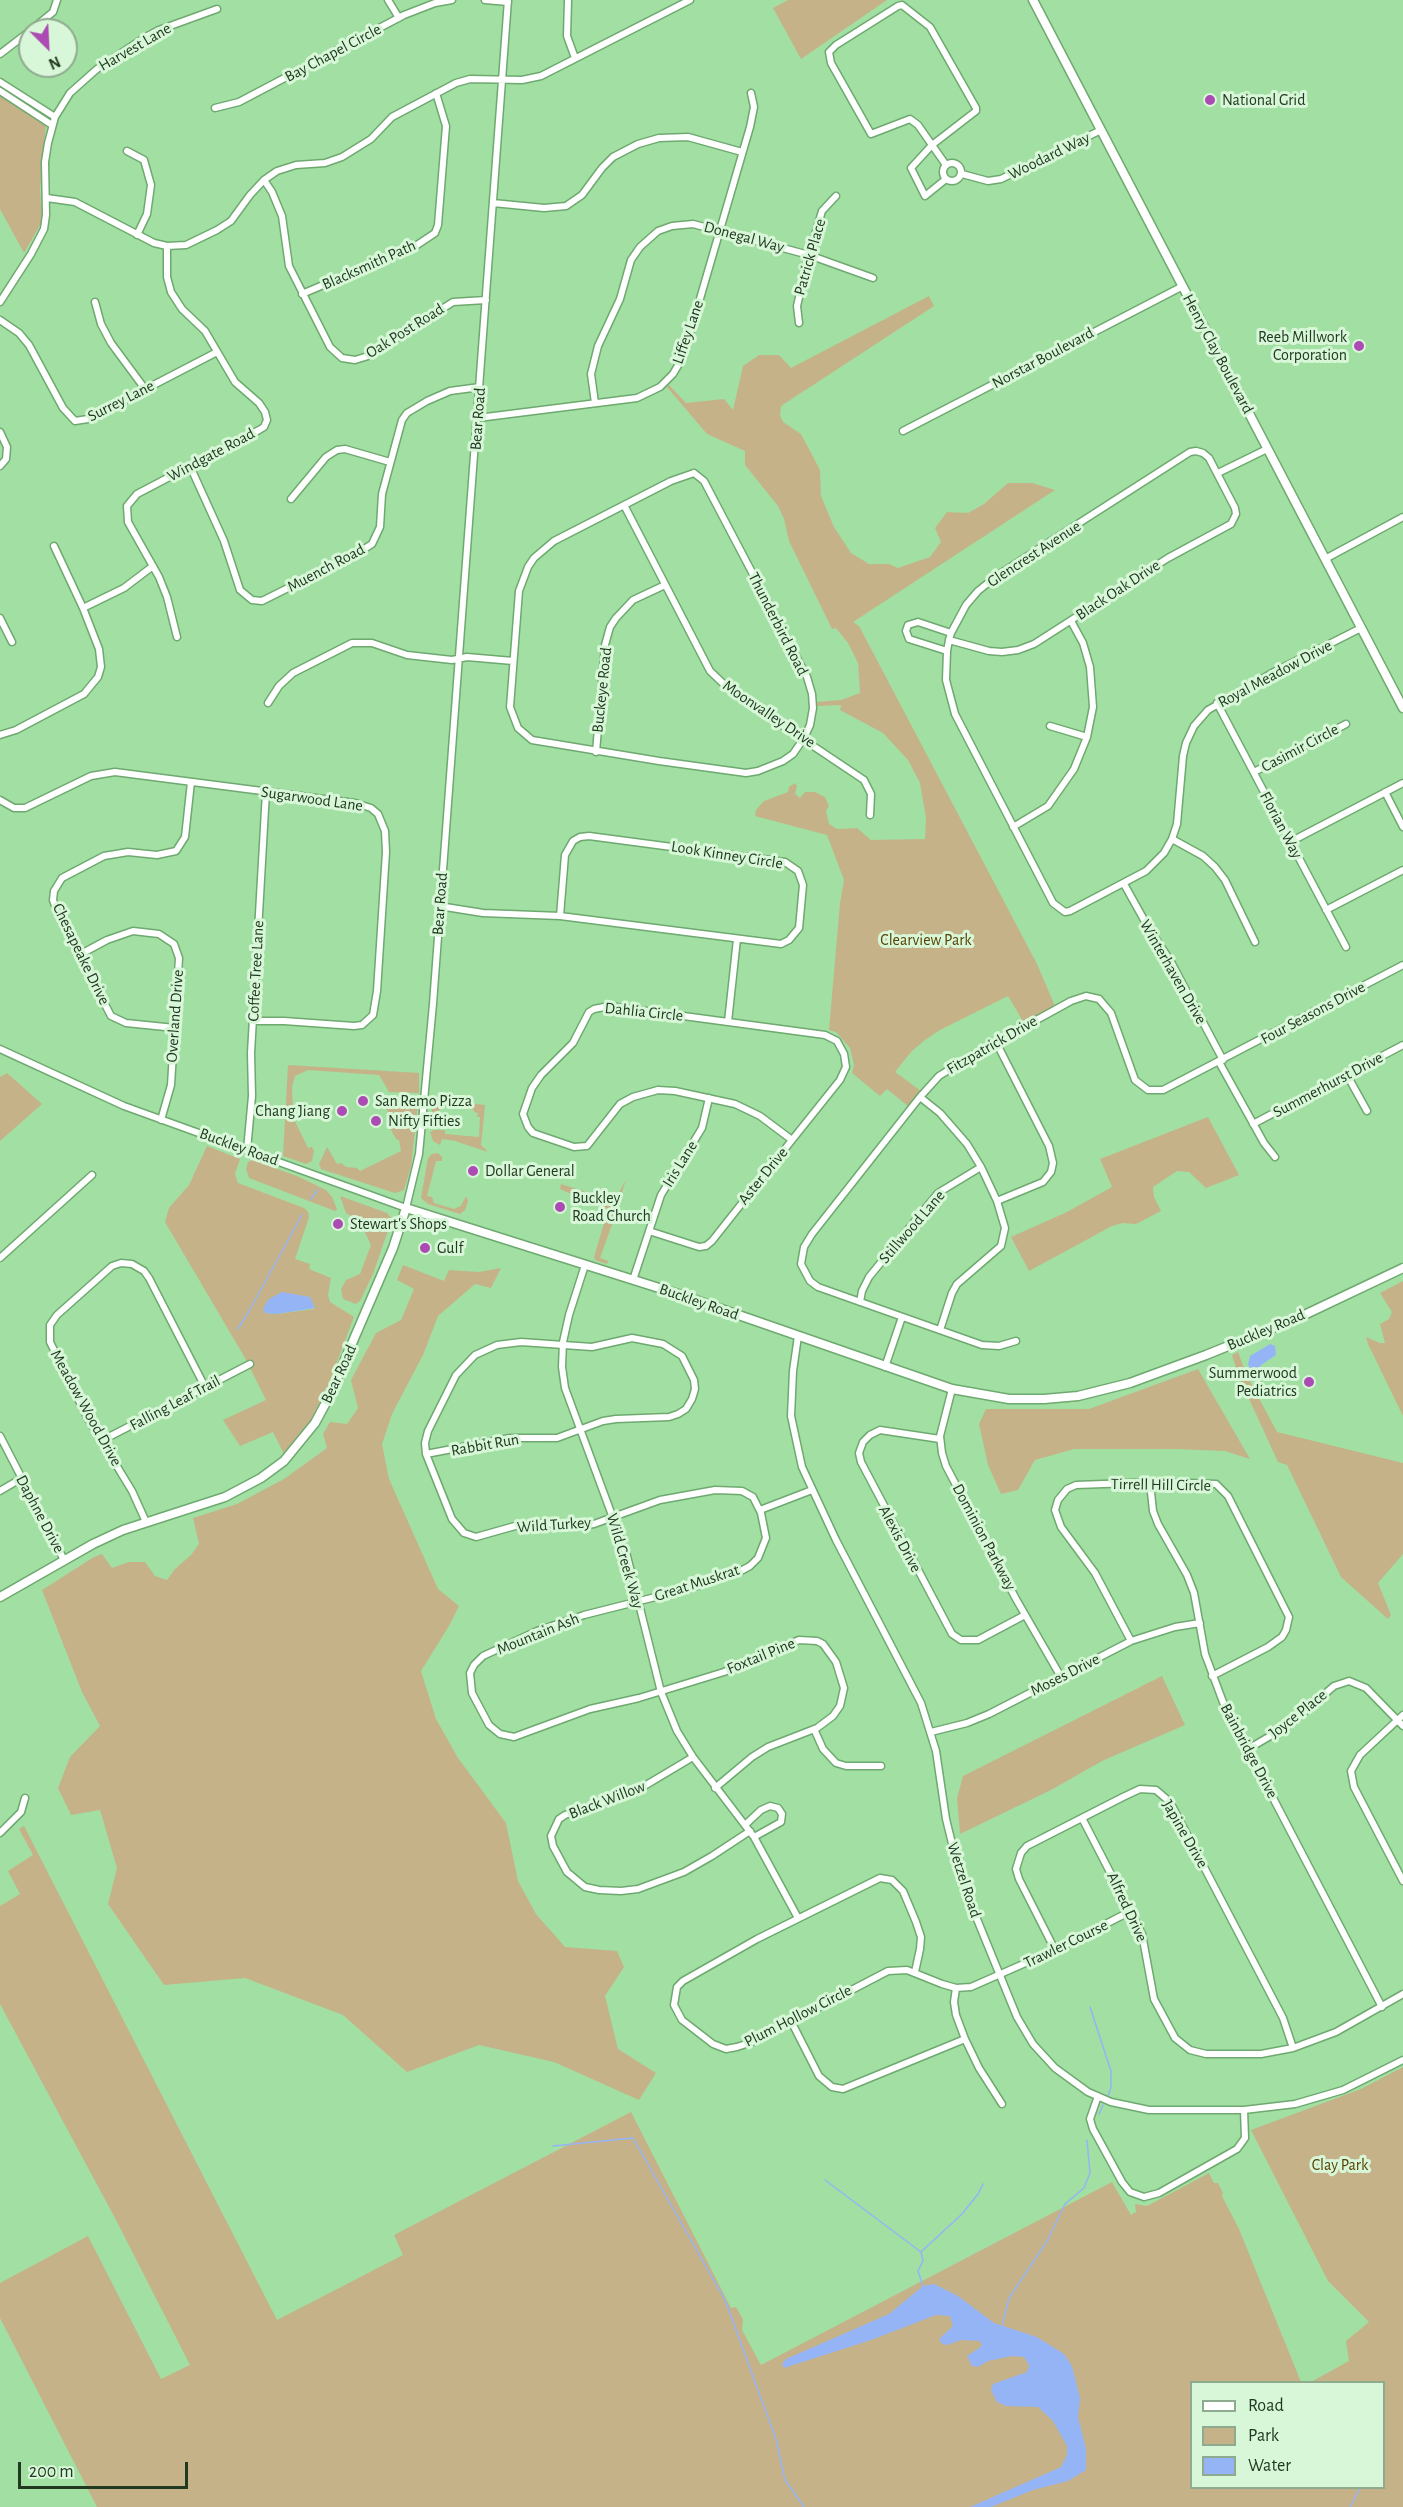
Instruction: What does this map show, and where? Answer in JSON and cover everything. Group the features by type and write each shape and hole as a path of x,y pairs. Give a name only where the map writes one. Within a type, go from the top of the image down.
{"main road":[{"name":"Henry Clay Boulevard","path":"1033,0 1403,708"},
{"name":"Buckley Road","path":"406,1208 633,1280 952,1389 1009,1399 1044,1399 1105,1391 1217,1351 1302,1316 1403,1268"},
{"name":"Bear Road","path":"0,1597 93,1544 146,1522 242,1490 276,1467 300,1443 315,1423 329,1397 393,1248 406,1208"}],"street":[{"path":"45,18 53,12 57,0"},
{"path":"388,0 399,18"},
{"name":"Bay Chapel Circle","path":"215,108 239,102 399,18 435,3 452,0"},
{"path":"485,0 508,1"},
{"path":"568,0 567,36 574,58"},
{"path":"47,198 75,202 137,235 167,246 186,245 218,230 231,221 264,180 289,167 325,163 342,158 371,139 392,117 436,93 470,79 522,80 541,76 690,0"},
{"name":"Bear Road","path":"406,1208 419,1154 440,906 508,1"},
{"name":"Woodard Way","path":"962,174 955,181 946,179 925,196 911,168 932,145 976,111 930,27 902,5 836,45 829,52 831,63 871,134 910,120 918,125 932,145 946,165 951,162 958,164 962,174"},
{"name":"Harvest Lane","path":"0,302 37,244 46,215 45,162 52,125 70,93 97,69 159,30 217,9"},
{"path":"0,54 18,40"},
{"path":"0,82 55,117"},
{"path":"0,91 52,125"},
{"name":"Blacksmith Path","path":"302,294 417,245 435,233 438,225 446,126 436,93"},
{"name":"Liffey Lane","path":"478,418 637,398 660,387 673,374 683,357 742,152 754,107 751,93"},
{"name":"Woodard Way","path":"962,174 988,181 1005,178 1101,130"},
{"path":"493,202 544,208 566,207 582,195 613,157 638,144 659,138 688,137 742,152"},
{"path":"127,151 144,160 151,185 147,214 137,235"},
{"path":"946,165 943,173 946,179"},
{"name":"Oak Post Road","path":"264,180 282,216 289,266 330,347 342,358 355,360 368,356 453,302 486,300"},
{"name":"Patrick Place","path":"799,323 796,306 809,255 822,212 836,196"},
{"name":"Donegal Way","path":"595,403 591,374 594,358 613,315 632,260 640,247 658,231 672,226 693,224 809,255 873,278"},
{"name":"Windgate Road","path":"167,246 166,277 171,292 182,309 205,331 235,382 266,412 267,420 259,430 137,495 127,506 128,522 153,566 167,597 177,637"},
{"name":"Norstar Boulevard","path":"903,431 1182,286"},
{"path":"95,302 101,324 111,343 145,389"},
{"name":"Surrey Lane","path":"0,320 19,333 29,345 63,408 75,421 88,419 217,352"},
{"name":"Muench Road","path":"190,466 224,541 240,590 252,600 262,601 372,544 380,527 382,494 398,429 407,413 450,391 480,387"},
{"path":"0,432 7,447 6,459 0,466"},
{"path":"1218,473 1267,448"},
{"path":"291,499 326,457 337,450 345,449 390,462"},
{"name":"Glencrest Avenue","path":"1061,910 1053,903 955,714 946,680 950,636 966,605 991,580 1190,452 1196,450 1203,453 1218,473"},
{"name":"Thunderbird Road","path":"694,473 704,481 807,677 813,708 810,725 793,754 783,761 746,773 543,744 521,733 512,717 510,707 513,661 519,591 534,558 554,541 687,474 694,473"},
{"name":"Black Oak Drive","path":"947,651 909,639 905,634 908,625 912,622 939,628 950,636 989,651 1018,650 1034,644 1168,558 1234,521 1235,507 1218,473"},
{"name":"Moonvalley Drive","path":"624,505 710,671 731,691 864,780 871,794 870,814"},
{"path":"1325,559 1403,517"},
{"path":"0,735 15,730 84,694 98,678 101,658 83,608 54,546"},
{"path":"83,608 118,592 153,566"},
{"name":"Buckeye Road","path":"596,752 605,645 610,627 633,600 665,585"},
{"path":"0,618 12,642"},
{"path":"1013,827 1048,806 1074,770 1087,737 1093,707 1090,667 1083,643 1071,621"},
{"name":"Royal Meadow Drive","path":"1061,910 1070,911 1124,884 1151,866 1172,839 1178,816 1186,742 1200,718 1217,703 1361,628"},
{"path":"268,703 279,686 293,672 352,643 372,643 407,655 513,661"},
{"name":"Florian Way","path":"1217,703 1346,947"},
{"name":"Casimir Circle","path":"1254,772 1346,724"},
{"path":"1050,726 1087,737"},
{"name":"Sugarwood Lane","path":"0,800 14,808 25,808 81,780 106,772 355,803 370,808 378,814 386,831 384,888 376,1000 370,1019 354,1026 254,1021"},
{"name":"Chesapeake Drive","path":"175,1028 116,1020 104,1005 53,900 56,885 62,878 104,855 128,852 157,855 176,851 184,837 191,782"},
{"path":"1290,842 1403,783"},
{"name":"Coffee Tree Lane","path":"247,1150 252,1096 251,1053 266,792"},
{"path":"1385,792 1403,827"},
{"name":"Look Kinney Circle","path":"440,906 483,913 561,916 782,944 796,933 801,920 803,885 793,866 784,862 589,836 580,837 573,841 564,855 561,916"},
{"path":"1172,839 1203,856 1215,867 1225,880 1255,942"},
{"path":"1326,910 1403,870"},
{"name":"Winterhaven Drive","path":"1124,884 1171,962 1253,1124 1275,1157"},
{"name":"Overland Drive","path":"79,955 107,940 133,931 147,931 167,937 174,944 179,958 171,1085 161,1120"},
{"path":"728,1022 737,939"},
{"name":"Four Seasons Drive","path":"1221,1061 1403,965"},
{"name":"Fitzpatrick Drive","path":"1016,1341 991,1347 818,1287 810,1281 801,1264 800,1257 804,1246 920,1097 939,1076 1071,1001 1091,996 1105,1003 1111,1013 1135,1080 1141,1087 1148,1090 1163,1090 1221,1061"},
{"name":"Dahlia Circle","path":"792,1140 750,1110 675,1091 658,1090 633,1097 620,1104 587,1146 577,1147 533,1133 523,1114 532,1088 573,1043 589,1012 609,1006 825,1035 837,1041 844,1054"},
{"path":"996,1042 1049,1146 1053,1163 1051,1172 1043,1182 997,1201"},
{"name":"Summerhurst Drive","path":"1253,1124 1403,1046"},
{"name":"Buckley Road","path":"0,1049 85,1089 161,1120 406,1208"},
{"name":"Aster Drive","path":"649,1230 699,1247 706,1246 843,1074 846,1066 844,1054"},
{"path":"1347,1075 1367,1111"},
{"path":"920,1097 940,1113 967,1144 997,1201 1005,1228 1001,1246 957,1284 940,1330"},
{"name":"Iris Lane","path":"633,1280 666,1186 702,1128 709,1098"},
{"name":"Stillwood Lane","path":"860,1302 862,1291 869,1277 939,1193 981,1167"},
{"path":"0,1258 92,1175"},
{"name":"Meadow Wood Drive","path":"146,1522 123,1476 101,1442 50,1342 48,1334 50,1325 112,1266 128,1263 144,1271 205,1387"},
{"name":"Wild Creek Way","path":"585,1266 569,1315 563,1346 564,1388 627,1556 661,1692 677,1731 693,1758 752,1834"},
{"path":"885,1367 902,1317"},
{"name":"Wetzel Road","path":"798,1336 793,1371 791,1416 796,1446 812,1490 909,1678 931,1732 954,1856 965,1890 1017,2017 1033,2044 1054,2068 1068,2079 1098,2096 1149,2110 1267,2109 1317,2099 1366,2080 1403,2060"},
{"name":"Rabbit Run","path":"426,1454 510,1438 557,1438 603,1421 616,1419 669,1417 686,1409 692,1399 694,1380 682,1356 663,1344 632,1338 592,1347 563,1346"},
{"path":"426,1454 425,1443 428,1431 448,1388 456,1375 475,1355 510,1342 563,1346"},
{"name":"Falling Leaf Trail","path":"101,1442 250,1364"},
{"name":"Dominion Parkway","path":"952,1389 940,1439 946,1466 1025,1615 1061,1677"},
{"name":"Alexis Drive","path":"940,1439 880,1430 863,1442 859,1453 861,1462 944,1623 952,1634 961,1640 978,1640 1025,1615"},
{"name":"Daphne Drive","path":"0,1436 64,1560"},
{"name":"Wild Turkey","path":"426,1454 452,1519 464,1533 482,1536 515,1526 542,1523 580,1526 613,1517"},
{"path":"0,1491 22,1478"},
{"name":"Bainbridge Drive","path":"1150,1483 1153,1511 1158,1524 1187,1575 1212,1676 1382,2007"},
{"name":"Tirrell Hill Circle","path":"1131,1641 1111,1598 1061,1527 1055,1510 1061,1494 1076,1485 1210,1483 1222,1488 1286,1607 1288,1625 1282,1637 1268,1647 1212,1676"},
{"path":"613,1517 677,1496 734,1489 748,1493 760,1510 812,1490"},
{"name":"Great Muskrat","path":"638,1602 691,1588 750,1566 758,1557 766,1538 760,1510"},
{"name":"Mountain Ash","path":"638,1602 584,1615 537,1631 483,1656 470,1673 471,1687 489,1725 494,1731 508,1737 526,1734 590,1709 661,1692"},
{"name":"Moses Drive","path":"931,1732 989,1714 1131,1641 1175,1627 1200,1623"},
{"name":"Foxtail Pine","path":"661,1692 724,1672 799,1640 817,1641 828,1649 836,1662 844,1688 840,1706 833,1716 814,1729 768,1747 752,1757 716,1788"},
{"name":"Joyce Place","path":"1248,1749 1289,1725 1334,1686 1349,1681 1366,1688 1401,1718 1403,1726"},
{"path":"1401,1718 1360,1755 1351,1771 1354,1787 1403,1881"},
{"path":"814,1729 823,1749 836,1763 846,1766 881,1766"},
{"name":"Black Willow","path":"693,1758 636,1791 559,1819 551,1836 553,1846 567,1872 585,1887 621,1891 638,1889 684,1872 752,1834 781,1822 782,1814 778,1808 770,1806 761,1810 745,1825"},
{"name":"Japine Drive","path":"1055,1950 1019,1879 1017,1860 1027,1846 1082,1818 1140,1789 1155,1790 1165,1796 1272,1997 1293,2048"},
{"path":"0,1833 21,1812 25,1798"},
{"name":"Alfred Drive","path":"1082,1818 1131,1911 1146,1946 1154,1999 1179,2044 1190,2050 1206,2054 1261,2054 1293,2048 1336,2032 1403,1994"},
{"path":"752,1834 798,1918"},
{"name":"Plum Hollow Circle","path":"915,1972 921,1937 903,1891 892,1880 874,1879 683,1981 677,1987 674,2005 682,2020 713,2044 722,2048 752,2042 888,1971 915,1972 956,1988"},
{"name":"Trawler Course","path":"1000,1976 1131,1911"},
{"path":"1000,1976 971,1987 956,1988 954,2002 965,2039 979,2068 1002,2104"},
{"path":"790,2021 819,2076 832,2087 843,2089 965,2039"},
{"path":"1098,2096 1091,2110 1090,2118 1093,2128 1122,2182 1130,2192 1144,2197 1159,2193 1237,2149 1245,2138 1244,2110"}],"green space":[{"path":"788,0 887,0 801,59 773,8"},
{"path":"0,95 46,124 40,189 42,222 24,253 0,209"},
{"name":"Clearview Park","path":"929,296 934,306 781,406 780,415 783,422 801,434 820,470 821,496 834,527 851,553 869,564 889,564 898,568 930,557 941,542 935,528 947,512 968,513 984,504 1008,483 1032,483 1055,490 853,622 859,626 1037,964 1055,1006 1024,1023 1008,996 940,1030 925,1040 911,1052 895,1072 921,1091 909,1107 887,1089 880,1096 852,1073 854,1065 850,1048 836,1032 829,1030 844,880 827,835 755,816 756,810 764,801 788,792 789,787 795,783 797,786 795,794 800,798 805,792 815,792 825,797 829,806 826,811 829,824 837,829 857,828 871,840 925,839 926,818 920,783 908,760 883,733 840,710 841,705 817,706 817,702 841,700 860,693 858,663 848,643 836,628 832,629 789,541 784,519 778,506 745,465 745,451 707,434 667,387 669,385 686,403 724,399 733,410 743,366 759,355 779,355 791,368"},
{"path":"288,1065 419,1073 419,1093 389,1092 379,1075 308,1070 295,1076 292,1087 293,1111 291,1113 308,1148 312,1147 314,1151 312,1161 306,1164 283,1156"},
{"path":"7,1073 42,1104 0,1141 0,1077"},
{"path":"433,1099 485,1105 481,1145 488,1152 455,1141 442,1139 440,1145 433,1141 430,1132 434,1130 445,1130 445,1134 479,1137 480,1117 477,1117 478,1113 474,1110 440,1103 438,1123 435,1123 431,1120"},
{"path":"386,1100 418,1104 411,1167 404,1190 395,1193 321,1169 319,1164 327,1147 337,1164 341,1163 360,1171 401,1151 399,1140 390,1128 391,1117 384,1105"},
{"path":"1208,1117 1239,1175 1206,1188 1189,1172 1177,1171 1153,1187 1154,1197 1161,1211 1136,1224 1123,1223 1112,1226 1029,1271 1011,1237 1067,1212 1112,1187 1100,1159"},
{"path":"207,1146 240,1159 235,1174 238,1183 304,1208 309,1217 295,1259 310,1264 309,1269 331,1278 328,1295 330,1302 354,1317 329,1383 311,1420 284,1454 273,1432 240,1446 223,1420 266,1400 245,1358 165,1222 169,1208 189,1185","holes":["280,1293 310,1297 314,1309 277,1314 265,1313"]},
{"path":"438,1153 442,1161 436,1161 427,1196 432,1197 434,1203 454,1209 461,1206 466,1196 468,1201 465,1210 460,1214 428,1204 421,1198 428,1158"},
{"path":"252,1160 297,1176 326,1190 337,1209 335,1211 249,1178 246,1169 248,1162"},
{"path":"626,1180 600,1258 608,1261 607,1264 595,1260 594,1257 608,1210 560,1189 561,1184 614,1201"},
{"path":"340,1196 387,1213 392,1219 373,1274 360,1301 356,1304 343,1299 341,1289 346,1280 360,1274 371,1245 360,1222 346,1213"},
{"path":"403,1265 444,1281 449,1270 479,1272 501,1268 491,1288 475,1284 438,1316 423,1355 392,1414 382,1444 389,1479 438,1589 459,1606 421,1671 436,1719 458,1758 506,1823 518,1881 536,1914 565,1947 617,1951 624,1967 605,1996 618,2049 656,2073 639,2100 554,2062 479,2045 407,2072 343,2015 245,1978 164,1985 108,1904 117,1868 100,1810 71,1815 58,1788 70,1757 100,1726 82,1692 42,1590 102,1554 112,1568 129,1562 145,1562 155,1576 167,1580 199,1544 193,1518 237,1504 284,1479 327,1448 323,1434 330,1422 347,1424 358,1408 351,1380 376,1333 401,1320 414,1289 397,1280"},
{"path":"1403,1281 1403,1416 1366,1337 1385,1343 1380,1324 1389,1319 1392,1312 1380,1293"},
{"path":"1238,1352 1246,1374 1277,1432 1403,1463 1403,1554 1378,1583 1391,1615 1388,1619 1341,1577 1287,1465 1278,1462 1239,1377 1232,1355"},
{"path":"1198,1369 1250,1459 1225,1451 1074,1449 1035,1460 1018,1490 1001,1494 988,1465 979,1424 986,1409 1089,1409"},
{"path":"1162,1676 1185,1725 1102,1761 1051,1790 960,1834 957,1798 963,1776"},
{"name":"Clay Park","path":"24,1826 277,2320 403,2255 394,2235 631,2112 731,2308 736,2307 743,2319 742,2330 761,2365 1112,2182 1131,2215 1136,2212 1135,2204 1147,2206 1209,2173 1214,2183 1218,2183 1239,2229 1301,2381 1190,2381 1190,2489 1385,2489 1385,2381 1313,2381 1349,2361 1346,2341 1369,2322 1328,2281 1251,2130 1361,2089 1403,2067 1403,2507 97,2507 0,2318 0,2283 88,2236 161,2379 190,2365 116,2220 0,2004 0,1906 20,1894 8,1871 33,1855 19,1829"}],"water":[{"path":"282,1292 310,1297 315,1308 277,1314 265,1313 263,1309 269,1299"},
{"path":"1270,1344 1275,1346 1276,1355 1261,1365 1256,1375 1253,1376 1248,1364 1250,1356"},
{"path":"934,2284 958,2296 994,2323 1037,2337 1064,2354 1072,2366 1080,2398 1078,2417 1086,2449 1086,2470 1068,2481 1033,2490 991,2507 970,2507 1061,2467 1067,2455 1067,2446 1053,2421 1038,2407 1006,2406 997,2402 991,2390 993,2384 1027,2372 1029,2365 1024,2357 1012,2356 988,2361 978,2367 972,2366 967,2356 982,2346 980,2341 961,2340 947,2345 942,2344 939,2339 953,2326 950,2316 936,2315 871,2340 784,2368 782,2364 786,2359 889,2314 923,2286"}],"waterway":[{"path":"311,1199 317,1190"},
{"path":"238,1329 302,1215"},
{"path":"1090,2007 1111,2071 1111,2087 1108,2096"},
{"path":"1099,2114 1103,2105"},
{"path":"553,2146 633,2138 725,2300 776,2439 785,2480 804,2507"},
{"path":"1002,2326 1009,2298 1047,2241 1065,2204 1084,2188 1090,2173 1087,2140"},
{"path":"825,2180 921,2252 923,2261 918,2271 923,2286"},
{"path":"921,2252 962,2214 983,2184"},
{"path":"1350,2507 1359,2489"}],"place":[{"name":"National Grid","path":"1210,100"},
{"name":"Reeb Millwork Corporation","path":"1359,346"},
{"name":"San Remo Pizza","path":"363,1101"},
{"name":"Chang Jiang","path":"342,1111"},
{"name":"Nifty Fifties","path":"376,1121"},
{"name":"Dollar General","path":"473,1171"},
{"name":"Buckley Road Church","path":"560,1207"},
{"name":"Stewart's Shops","path":"338,1224"},
{"name":"Gulf","path":"425,1248"},
{"name":"Summerwood Pediatrics","path":"1309,1382"}]}
